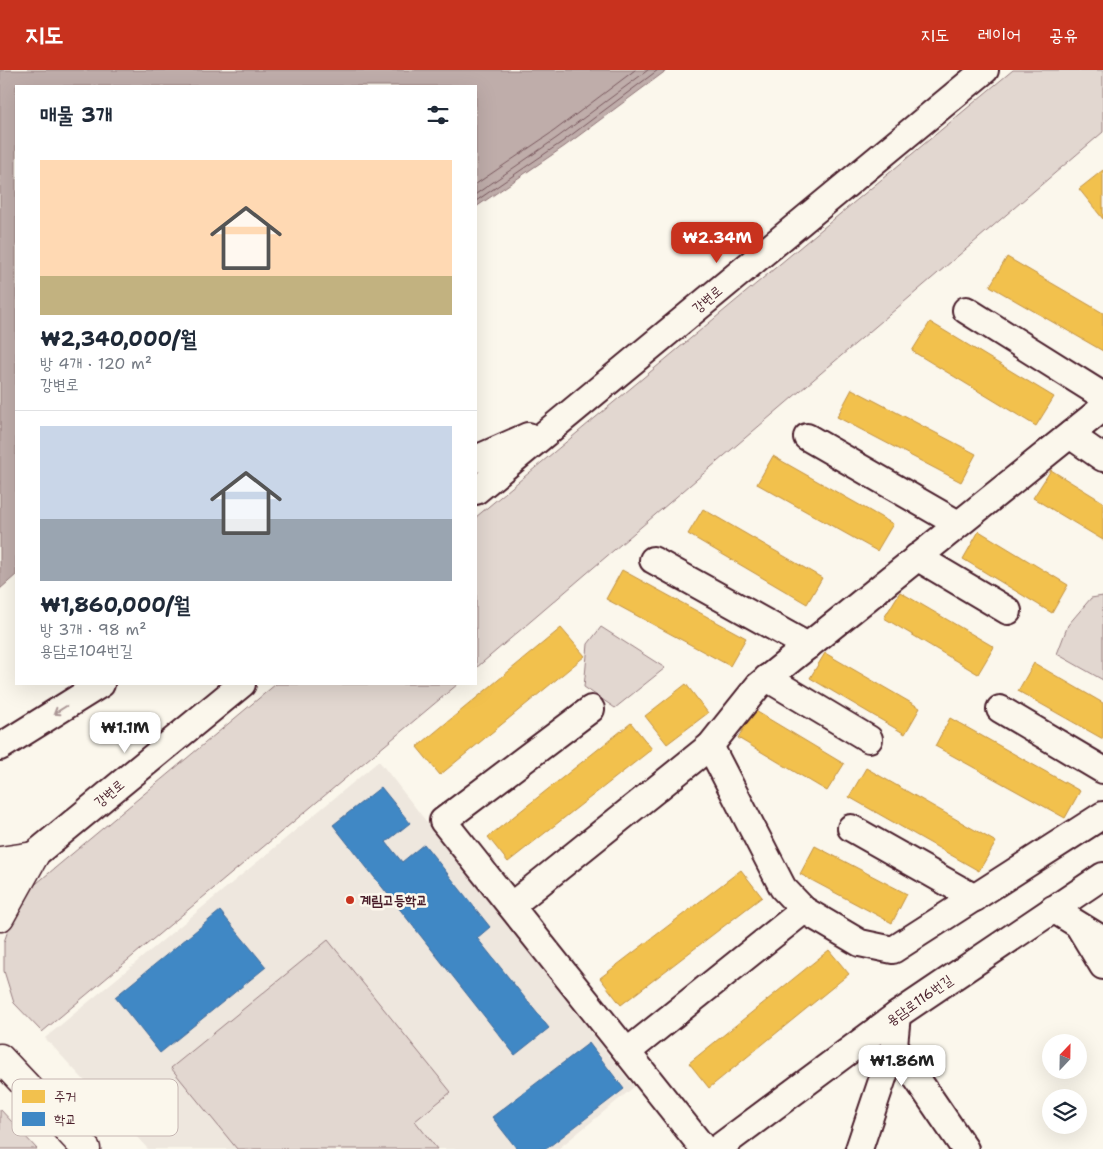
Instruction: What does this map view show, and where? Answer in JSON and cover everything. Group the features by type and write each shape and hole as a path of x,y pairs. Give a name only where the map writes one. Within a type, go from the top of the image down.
{"main road":[{"path":"0,861 34,856"},
{"path":"0,917 34,856"},
{"path":"0,1058 20,1079"},
{"path":"0,1078 12,1082"},
{"path":"74,1136 86,1149"}],"street":[{"name":"강변로","path":"477,489 985,70"},
{"path":"966,310 1103,396"},
{"path":"511,906 710,746 758,686 1103,408"},
{"path":"477,459 560,421"},
{"path":"1070,435 1103,458"},
{"path":"807,438 958,524"},
{"path":"917,557 1008,611"},
{"path":"653,560 808,646"},
{"path":"768,678 869,738"},
{"path":"0,747 99,685"},
{"name":"강변로","path":"0,884 241,685"},
{"path":"591,709 443,821 704,1149"},
{"path":"1000,709 1103,770"},
{"path":"710,746 783,888 804,910 860,943 893,950 1103,815"},
{"path":"851,828 975,898"},
{"name":"용담로116번길","path":"717,1149 897,1014 1103,876"},
{"path":"1053,909 1103,940"},
{"path":"627,1052 804,910"},
{"path":"1077,923 1103,966"},
{"path":"859,1149 894,1045 897,1014"},
{"path":"894,1045 965,1149"}],"shaded area":[{"path":"1013,70 1103,70 1103,132 477,667 477,516"},
{"path":"1103,596 1103,680 1057,654 1068,625 1091,598"},
{"path":"601,627 665,668 615,708 584,687 588,644"},
{"path":"275,685 457,685 42,1032 14,1003 4,971 4,942 19,898"},
{"name":"계림고등학교","path":"379,761 634,1087 558,1149 148,1149 136,1136 178,1136 178,1079 83,1079 45,1038"},
{"path":"328,940 451,1092 415,1121 437,1149 237,1149 171,1068"},
{"path":"0,1109 12,1122 12,1136 25,1136 37,1149 0,1149"}],"water":[{"path":"0,70 667,70 565,146 477,206 477,85 15,85 15,576 0,589"}],"building: 주거":[{"path":"1103,170 1103,219 1079,189"},
{"path":"1007,257 1103,313 1103,351 990,286"},
{"path":"930,322 1054,397 1036,426 912,351"},
{"path":"852,389 976,454 961,482 837,417"},
{"path":"773,456 893,524 877,551 757,484"},
{"path":"1051,470 1103,502 1103,540 1033,498"},
{"path":"703,509 822,578 807,604 688,534"},
{"path":"979,531 1068,585 1052,613 963,559"},
{"path":"622,570 746,638 730,666 606,599"},
{"path":"900,592 994,647 978,674 884,618"},
{"path":"561,628 585,656 440,775 417,747"},
{"path":"825,653 920,708 905,734 810,678"},
{"path":"1034,663 1103,703 1103,739 1018,691"},
{"path":"686,684 708,713 667,744 645,716"},
{"path":"754,710 844,764 827,791 738,738"},
{"path":"950,718 1080,791 1065,818 935,746"},
{"path":"631,723 652,749 508,862 488,837"},
{"path":"866,768 996,842 979,871 849,797"},
{"path":"815,846 907,894 892,923 800,874"},
{"path":"741,870 762,897 621,1005 600,978"},
{"path":"829,950 849,974 709,1088 689,1063"}],"building: 학교":[{"path":"381,787 410,823 386,842 402,862 424,844 490,927 477,938 549,1028 515,1055 333,825"},
{"path":"220,911 266,967 160,1053 115,997"},
{"path":"589,1043 624,1089 546,1149 517,1149 492,1117"}],"place":[{"name":"계림고등학교","path":"350,900"}]}
